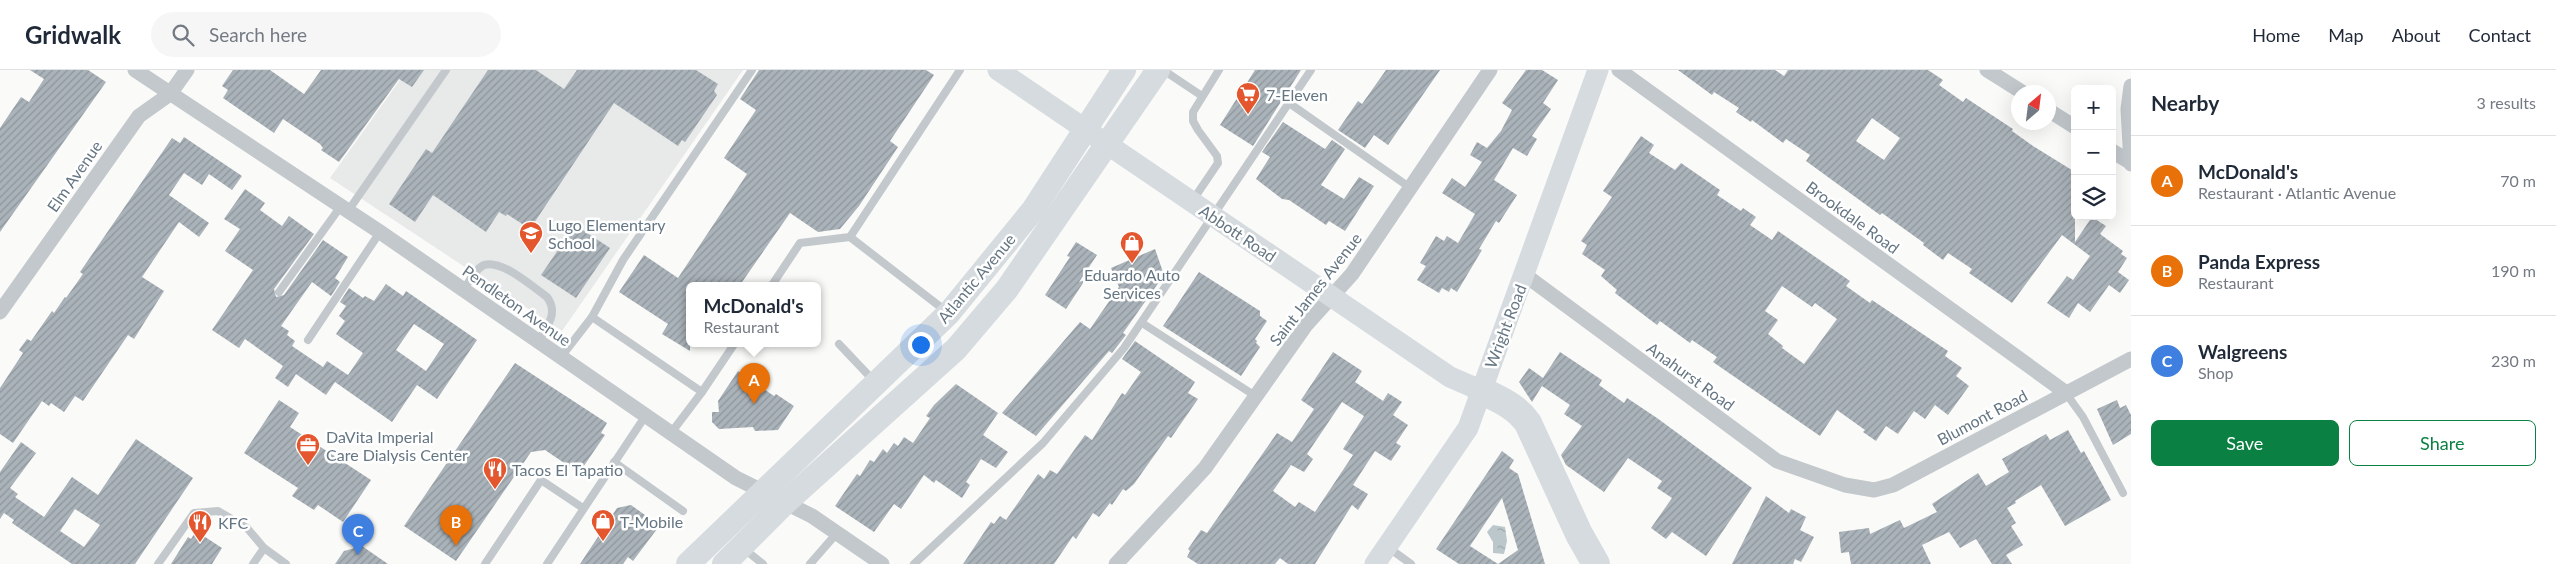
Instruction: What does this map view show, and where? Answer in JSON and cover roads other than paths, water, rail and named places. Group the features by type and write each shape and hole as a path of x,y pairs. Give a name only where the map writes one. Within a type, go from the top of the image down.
{"highway":[{"path":"1480,390 1510,405 1521,413 1528,423 1596,564"}],"main road":[{"name":"Atlantic Avenue","path":"688,564 949,313 1033,210 1124,70"},
{"name":"Atlantic Avenue","path":"724,564 754,559 785,503 956,349 1007,288 1158,70"}],"street":[{"name":"Pendleton Avenue","path":"135,70 464,289 736,478 812,516 882,564"},
{"name":"Elm Avenue","path":"0,312 138,116 170,94 187,70"},
{"name":"Saint James Avenue","path":"1116,564 1205,468 1257,397 1306,325 1352,274 1412,189 1490,70"},
{"name":"Wright Road","path":"1375,564 1468,428 1480,390 1525,275 1598,70"},
{"name":"Brookdale Road","path":"1620,70 2065,392"},
{"path":"1988,70 2011,85"},
{"name":"Abbott Road","path":"1005,72 1085,129 1450,377 1480,390"},
{"path":"2131,86 2128,108 2131,163"},
{"path":"2056,115 2071,124"},
{"path":"2116,154 2131,163"},
{"name":"Anahurst Road","path":"1525,275 1777,461 1845,485"},
{"name":"Blumont Road","path":"1845,485 1874,490 1893,485 2065,392 2131,359"}],"lane":[{"path":"280,292 345,209 446,70"},
{"path":"561,357 592,317 623,260 752,70"},
{"path":"850,236 960,70"},
{"path":"1163,70 1202,96"},
{"path":"1192,202 1218,163 1218,156 1193,121 1193,112 1220,70"},
{"path":"914,564 1043,443 1082,400 1142,323 1311,70"},
{"path":"1289,103 1412,189"},
{"path":"308,340 380,232"},
{"path":"774,282 800,243 850,236 949,313"},
{"path":"464,289 477,270 484,265 492,264 503,266 547,297 551,303 553,313 538,342"},
{"path":"592,317 702,392"},
{"path":"1142,323 1257,397"},
{"path":"839,344 876,384"},
{"path":"671,433 702,392 731,347"},
{"path":"2065,392 2084,417 2123,493"},
{"path":"547,564 646,415"},
{"path":"614,462 683,511"},
{"path":"485,564 541,480 584,508"},
{"path":"158,564 194,513 218,511 247,528 264,548 286,564"},
{"path":"810,564 836,533"},
{"path":"1387,546 1412,564"},
{"path":"253,564 264,548"}],"water":[{"path":"1493,525 1505,527 1507,541 1504,554 1493,553 1493,542 1487,532"}],"place":[{"name":"7-Eleven","path":"1248,115"},
{"name":"Lugo Elementary School","path":"531,254"},
{"name":"Eduardo Auto Services","path":"1132,264"},
{"name":"McDonald's","path":"754,404"},
{"name":"DaVita Imperial Care Dialysis Center","path":"308,466"},
{"name":"Tacos El Tapatio","path":"495,490"},
{"name":"T-Mobile","path":"603,542"},
{"name":"KFC","path":"200,543"},
{"name":"Panda Express","path":"456,546"},
{"name":"Walgreens","path":"358,555"}]}
